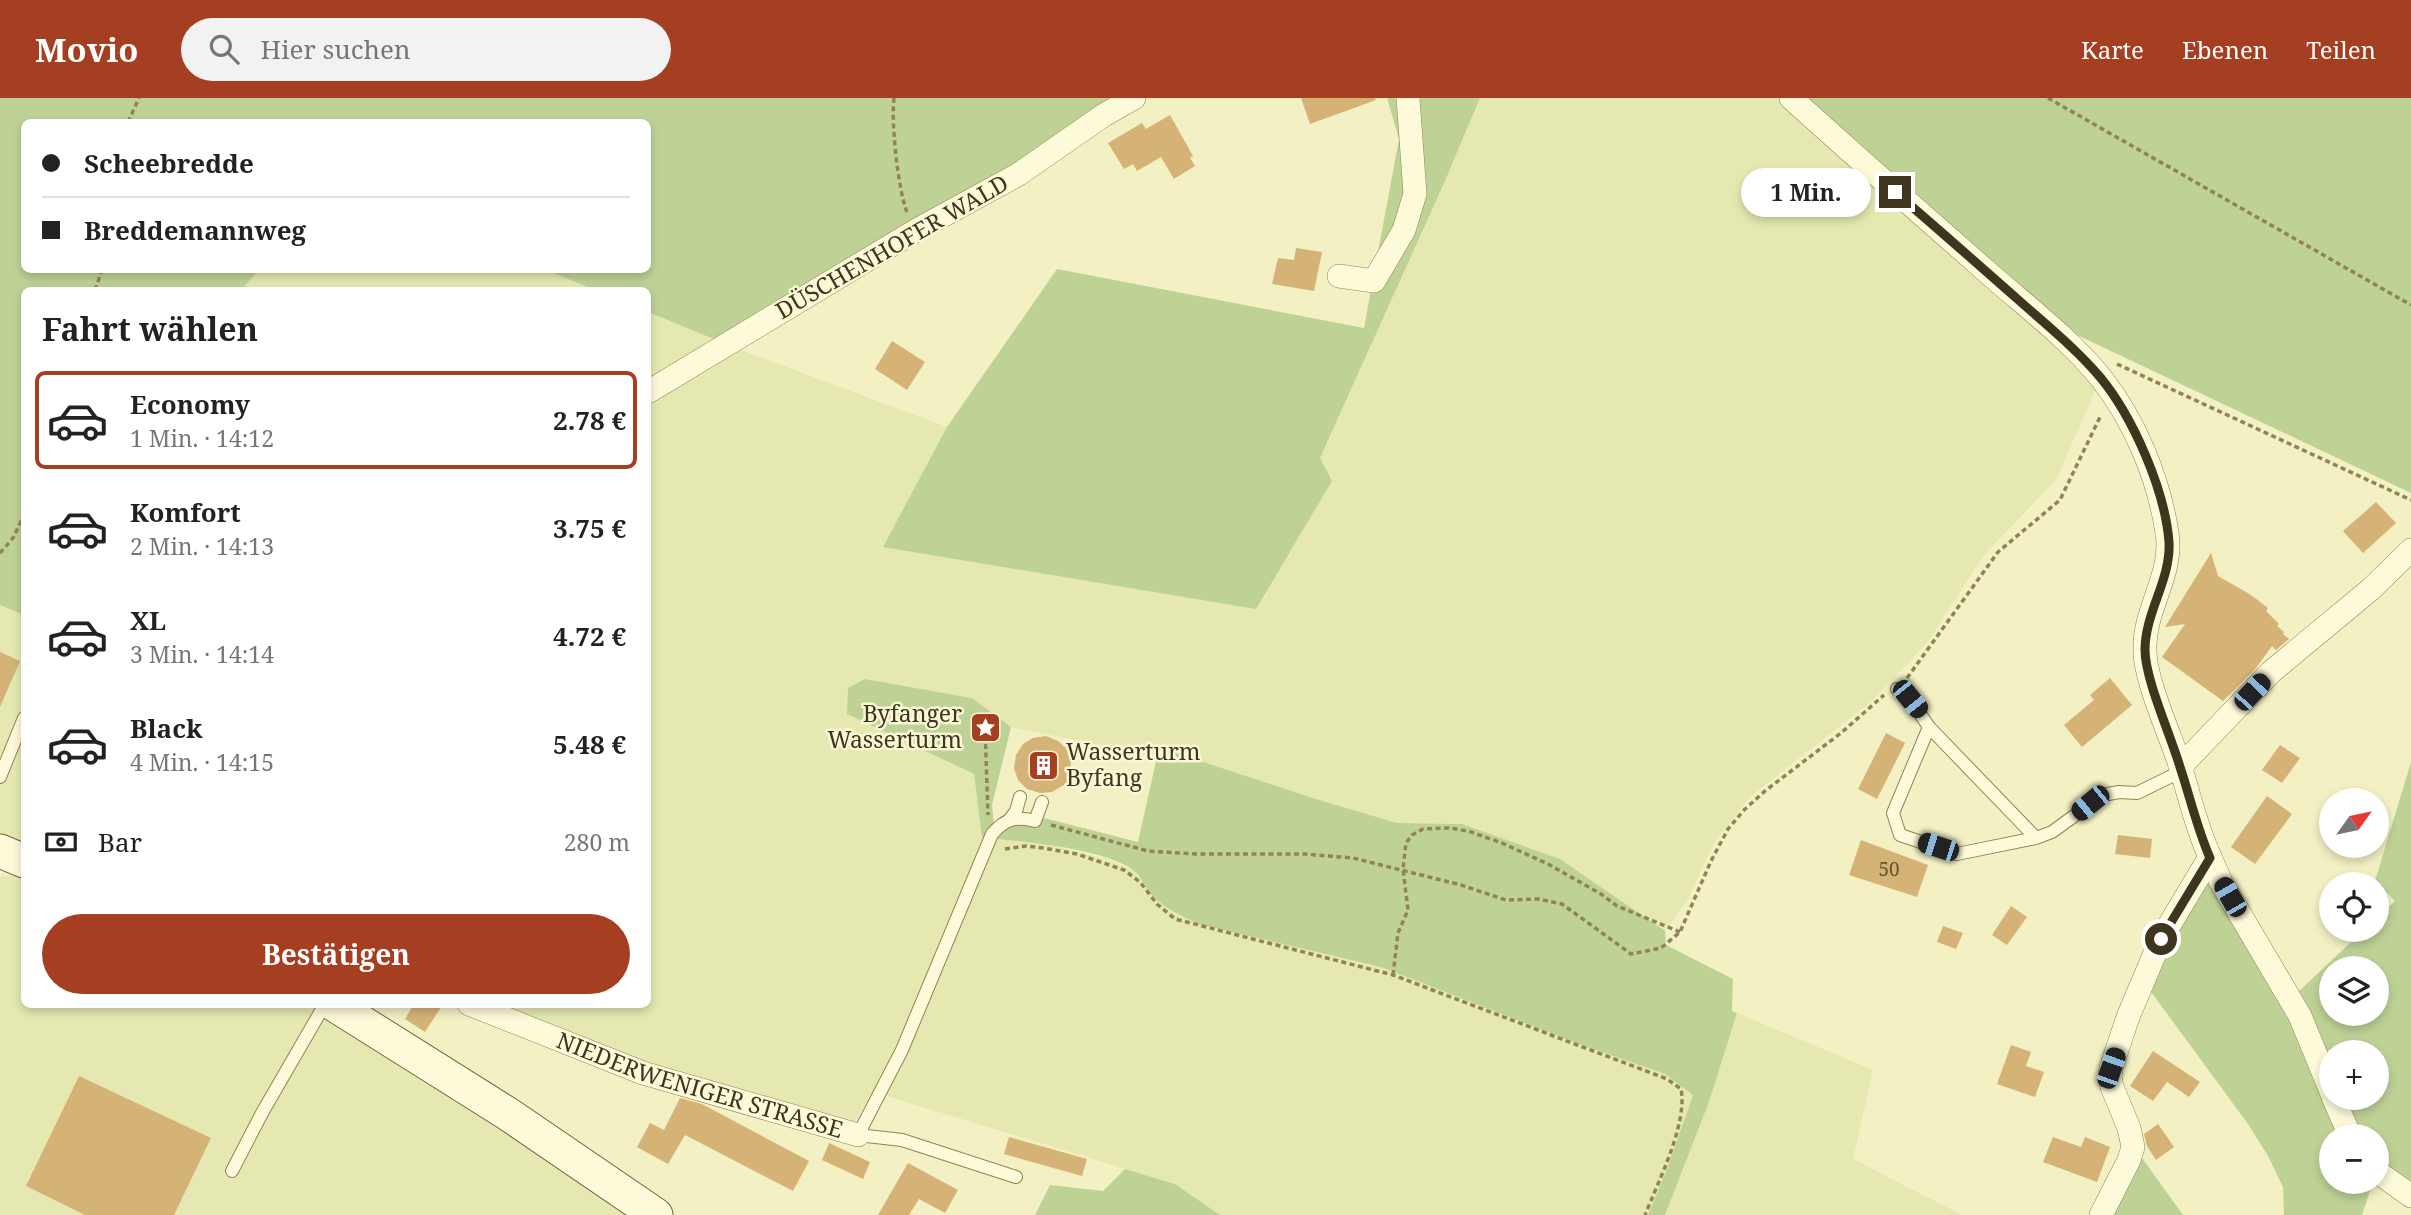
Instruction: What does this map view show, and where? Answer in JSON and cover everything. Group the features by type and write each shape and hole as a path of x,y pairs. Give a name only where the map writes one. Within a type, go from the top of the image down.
{"street":[{"name":"DÜSCHENHOFER WALD","path":"651,390 915,231 1019,174 1104,115 1134,98"},
{"path":"1339,276 1374,281 1404,230 1415,194 1408,98"},
{"path":"1791,98 2084,360 2112,394 2130,425 2149,466 2167,530 2167,565 2147,628 2144,653 2152,683 2210,858 2221,882 2300,1016 2319,1062"},
{"path":"2181,769 2271,672 2371,589 2411,550"},
{"path":"2101,1215 2133,1147 2129,1128 2112,1087 2111,1068 2128,1017 2161,939 2210,858"},
{"path":"339,1008 508,1114 656,1215"},
{"name":"NIEDERWENIGER STRASSE","path":"479,1008 643,1073 858,1135"},
{"path":"2389,1180 2411,1196"}],"lane":[{"path":"1897,690 1910,699 1929,727 2036,838"},
{"path":"0,777 21,725"},
{"path":"1929,727 1893,813 1900,835 1957,854 2036,838 2052,832 2103,795 2137,793 2181,769"},
{"path":"858,1135 902,1050 980,859 992,834 1016,811 1020,797"},
{"path":"1010,819 1035,821 1042,802"},
{"path":"232,1171 262,1112 323,1008"},
{"name":"NIEDERWENIGER STRASSE","path":"858,1135 902,1140 1016,1177"}],"path":[{"path":"129,119 139,98"},
{"path":"894,98 892,113 901,183 905,207 915,231"},
{"path":"2048,98 2411,305"},
{"path":"2084,360 2117,364 2411,500"},
{"path":"1035,821 1148,851 1196,855 1341,857 1403,869 1506,900 1538,899 1562,904 1631,954 1661,948 1680,932 1711,861 1728,829 1744,810 1841,733 1880,698 1897,690 1922,661 1934,639 1998,552 2060,500 2112,394"},
{"path":"0,553 13,538 21,521"},
{"path":"985,726 987,811 992,834"},
{"path":"1393,975 1398,933 1408,910 1403,869 1406,843 1412,835 1423,829 1448,828 1468,831 1502,843 1548,864 1617,906 1680,932"},
{"path":"980,859 1002,849 1026,846 1077,855 1124,870 1140,882 1157,904 1175,919 1393,975 1667,1079 1681,1089 1684,1103 1679,1126 1645,1215"}],"green space":[{"path":"0,98 1140,98 733,347 651,313 651,287 588,287 553,273 651,273 651,119 21,119 21,273 256,273 244,287 21,287 21,614 0,605"},
{"path":"1387,98 1480,98 1320,458 1332,481 1256,609 883,547 947,427 1057,269 1364,328 1399,139"},
{"path":"1480,98 1782,98 2050,340 2096,389 2056,480 1984,555 1927,643 1871,702 1751,796 1715,841 1688,899 1665,931 1560,859 1462,824 1397,823 1168,750 1157,757 1011,727 972,698 865,679 847,714 974,774 982,838 1038,842 1107,859 1134,871 1153,896 1175,913 1198,924 1381,967 1576,1043 1665,1074 1693,1095 1648,1215 1220,1215 1175,1184 873,1092 855,1122 842,1124 635,1067 493,1008 651,1008 651,313 947,427 883,547 1332,482 1320,458"},
{"path":"1791,98 2411,98 2411,493 2077,335"},
{"path":"256,273 553,273 588,287 244,287"},
{"path":"0,605 21,614 21,847 0,838"},
{"path":"865,679 972,698 1011,727 992,805 994,824 982,838 974,774 847,714 848,688"},
{"path":"1167,750 1397,823 1462,824 1560,859 1665,931 1666,945 1733,979 1732,1011 1737,1013 1709,1102 1665,1215 1648,1215 1693,1095 1665,1074 1576,1043 1381,967 1198,924 1158,901 1133,870 1105,857 1068,848 997,839 1010,827 1038,828 1040,817 1138,842 1157,757"},
{"path":"2411,762 2411,1184 2389,1166 2389,1124 2355,1124 2348,1110 2389,1110 2389,1040 2319,1040 2319,1044 2297,993 2319,972 2319,1026 2389,1026 2389,956 2336,956 2351,942 2389,942 2389,907 2395,901 2389,895 2389,872 2378,872 2382,858 2389,858 2389,835"},
{"path":"2207,871 2282,995 2319,1083 2319,1110 2330,1110 2336,1124 2319,1124 2319,1194 2369,1194 2362,1215 2284,1215 2283,1187 2268,1156 2248,1124 2146,985"},
{"path":"21,874 21,1008 337,1008 657,1215 0,1215 0,877"},
{"path":"1737,1013 1873,1070 1853,1159 1962,1215 1665,1215 1709,1102"},
{"path":"2137,1151 2183,1215 2107,1215"},
{"path":"1125,1169 1175,1184 1220,1215 1035,1215 1050,1185 1103,1191"}],"building":[{"path":"1301,98 1375,98 1376,100 1310,124"},
{"path":"1170,115 1193,156 1190,158 1195,166 1174,179 1161,157 1137,171 1133,164 1124,169 1108,143 1142,123 1146,129"},
{"path":"1296,248 1322,252 1314,291 1272,284 1278,258 1294,260"},
{"path":"892,341 925,362 907,390 875,369"},
{"path":"2376,502 2396,523 2363,553 2343,531"},
{"path":"2211,553 2218,576 2268,608 2266,611 2289,639 2276,650 2272,646 2256,668 2223,701 2162,657 2185,624 2165,627"},
{"path":"0,652 20,661 0,707"},
{"path":"2110,678 2132,705 2082,747 2064,725 2094,700 2090,695"},
{"path":"1886,733 1905,743 1877,799 1858,789"},
{"name":"Wasserturm Byfang","path":"1046,736 1067,749 1071,762 1069,782 1052,792 1040,793 1027,789 1018,780 1014,768 1016,755 1023,744 1033,738"},
{"path":"2280,745 2300,758 2282,783 2262,770"},
{"path":"2267,796 2292,814 2255,864 2231,847"},
{"path":"2118,835 2152,839 2150,858 2115,854"},
{"path":"1861,840 1928,865 1917,897 1849,875"},
{"path":"2011,906 2027,917 2007,945 1992,935"},
{"path":"1943,926 1963,933 1956,949 1937,942"},
{"path":"412,1008 440,1008 425,1032 405,1019"},
{"path":"2011,1045 2031,1052 2026,1066 2044,1072 2035,1097 1997,1084"},
{"path":"2153,1051 2200,1082 2189,1097 2167,1082 2153,1101 2130,1086"},
{"path":"79,1076 211,1138 174,1215 85,1215 26,1186"},
{"path":"680,1098 702,1104 809,1161 793,1191 685,1135 668,1164 637,1147 650,1123 664,1130"},
{"path":"2158,1124 2174,1147 2156,1160 2147,1146 2144,1134"},
{"path":"1009,1137 1087,1159 1082,1176 1004,1154"},
{"path":"2053,1137 2081,1147 2085,1137 2110,1147 2097,1182 2043,1162"},
{"path":"829,1143 870,1162 863,1179 822,1160"},
{"path":"908,1163 958,1190 945,1213 919,1199 909,1215 878,1215"}],"place":[{"name":"Byfanger Wasserturm","path":"985,727"},
{"name":"Wasserturm Byfang","path":"1043,765"}],"route":[{"path":"1895,192 2070,346 2101,378 2130,425 2149,466 2169,542 2167,565 2147,628 2144,653 2210,858 2161,939"}]}
